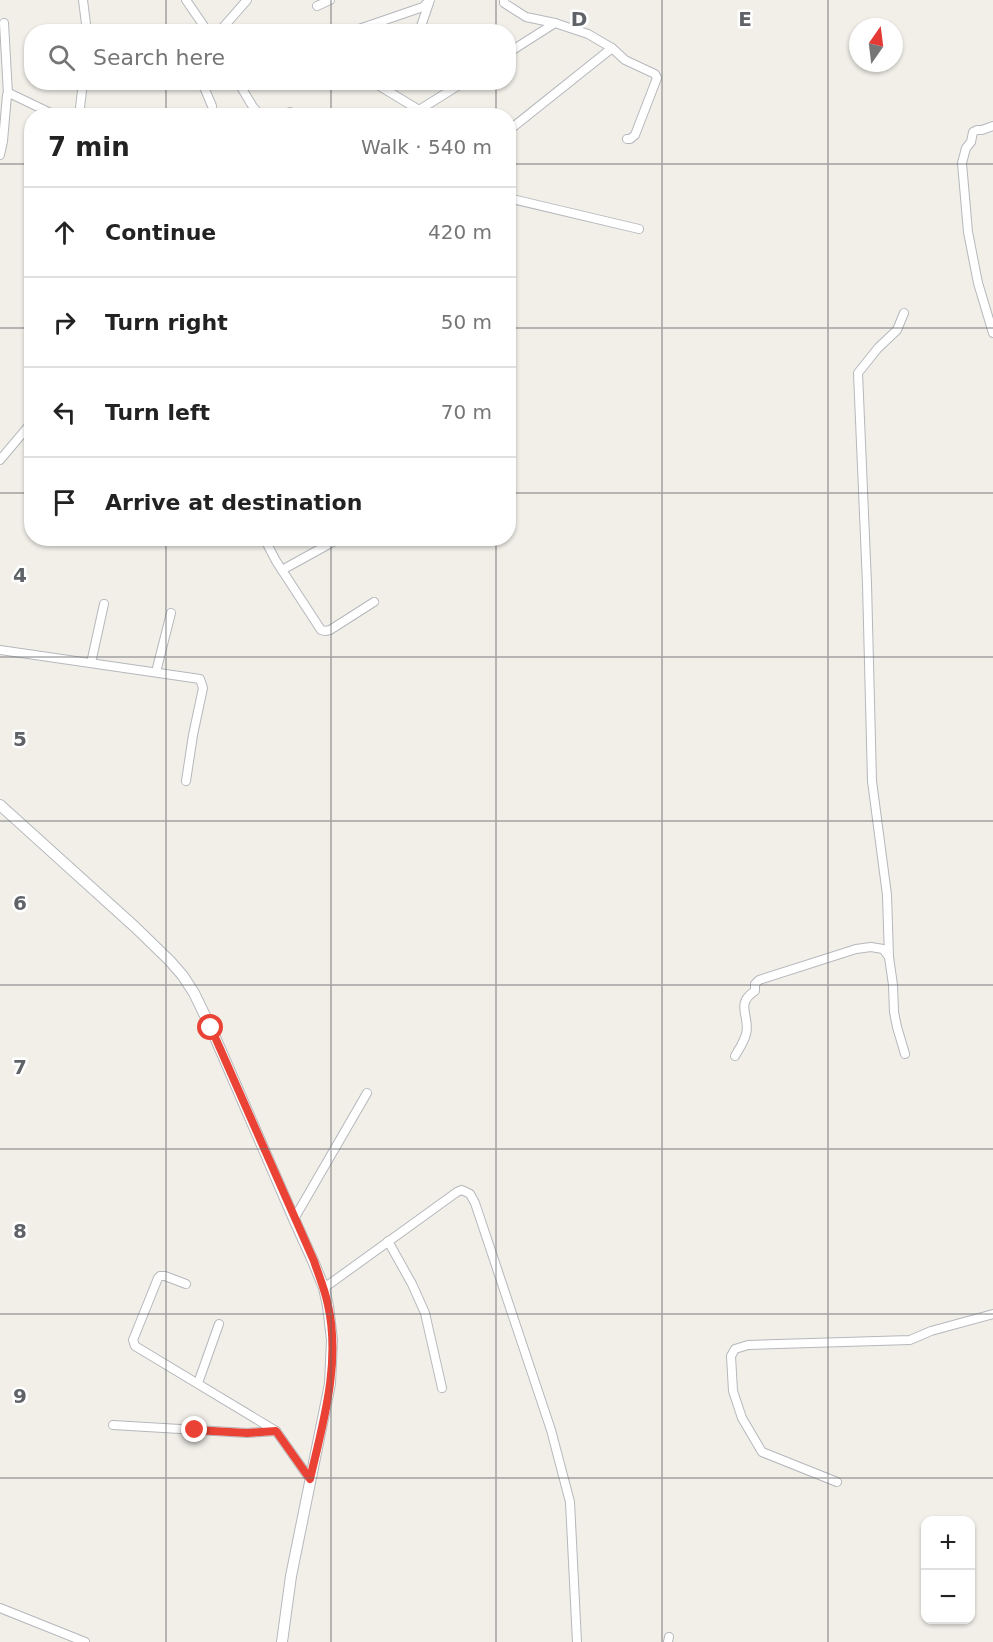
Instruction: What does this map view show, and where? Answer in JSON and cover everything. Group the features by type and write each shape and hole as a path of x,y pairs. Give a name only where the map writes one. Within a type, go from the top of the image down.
{"street":[{"path":"83,0 86,24"},
{"path":"186,0 202,24"},
{"path":"226,24 247,0"},
{"path":"317,6 330,0"},
{"path":"373,24 423,7 430,0"},
{"path":"422,24 430,0"},
{"path":"504,0 504,3 526,16 585,33 612,48 625,60 657,77 635,135 627,139"},
{"path":"0,155 8,94 4,23"},
{"path":"516,48 555,23"},
{"path":"516,125 612,48"},
{"path":"80,108 82,90"},
{"path":"205,90 212,106"},
{"path":"243,90 254,108"},
{"path":"386,90 416,108"},
{"path":"422,108 451,90"},
{"path":"8,94 40,108"},
{"path":"993,126 973,132 962,164 968,232 978,283 993,333"},
{"path":"516,200 639,230"},
{"path":"904,313 897,330 878,348 858,373 872,781 887,895 889,957 896,1020 905,1054"},
{"path":"0,460 24,432"},
{"path":"268,546 323,631 330,630 374,602"},
{"path":"282,570 326,546"},
{"path":"91,663 104,604"},
{"path":"156,672 171,613"},
{"path":"0,650 198,678 203,684 186,781"},
{"path":"0,805 135,927 183,976 207,1019 324,1288 331,1322 330,1384 291,1576 282,1642"},
{"path":"735,1056 747,1032 744,1003 747,996 755,991 755,984 759,980 856,949 871,947 883,949 889,957"},
{"path":"294,1219 367,1093"},
{"path":"324,1288 457,1192 467,1191 473,1198 551,1430 570,1502 577,1642"},
{"path":"388,1241 425,1313 442,1388"},
{"path":"186,1284 160,1276 134,1340 135,1346 276,1431 310,1479"},
{"path":"837,1482 762,1452 742,1418 734,1391 731,1356 735,1348 748,1345 910,1340 931,1331 993,1314"},
{"path":"198,1383 219,1324"},
{"path":"113,1425 247,1433 276,1431"},
{"path":"0,1609 85,1642"}],"route":[{"path":"195,1430 247,1433 276,1431 310,1479 321,1434 332,1358 331,1322 324,1288 211,1028"}]}
